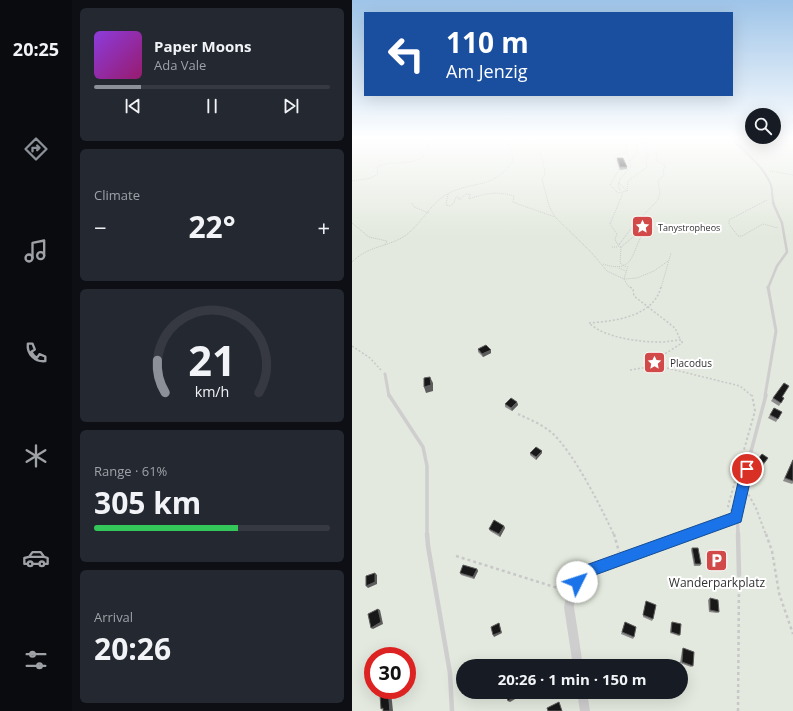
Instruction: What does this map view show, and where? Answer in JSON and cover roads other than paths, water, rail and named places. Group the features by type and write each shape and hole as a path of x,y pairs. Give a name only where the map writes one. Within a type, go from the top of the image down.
{"street":[{"path":"577,659 569,607 571,592 577,582 591,570 736,518"},
{"path":"583,699 585,711"}],"lane":[{"path":"739,575 739,531 736,518 737,504 766,394 776,331 768,288 777,266 787,252 783,230 771,198 770,186 762,170"},
{"path":"385,374 389,397 423,447 427,466 426,501 428,546 450,673 452,711"}],"place":[{"name":"Tanystropheos","path":"643,227"},
{"name":"Placodus","path":"654,363"},
{"name":"Wanderparkplatz","path":"717,561"}]}
